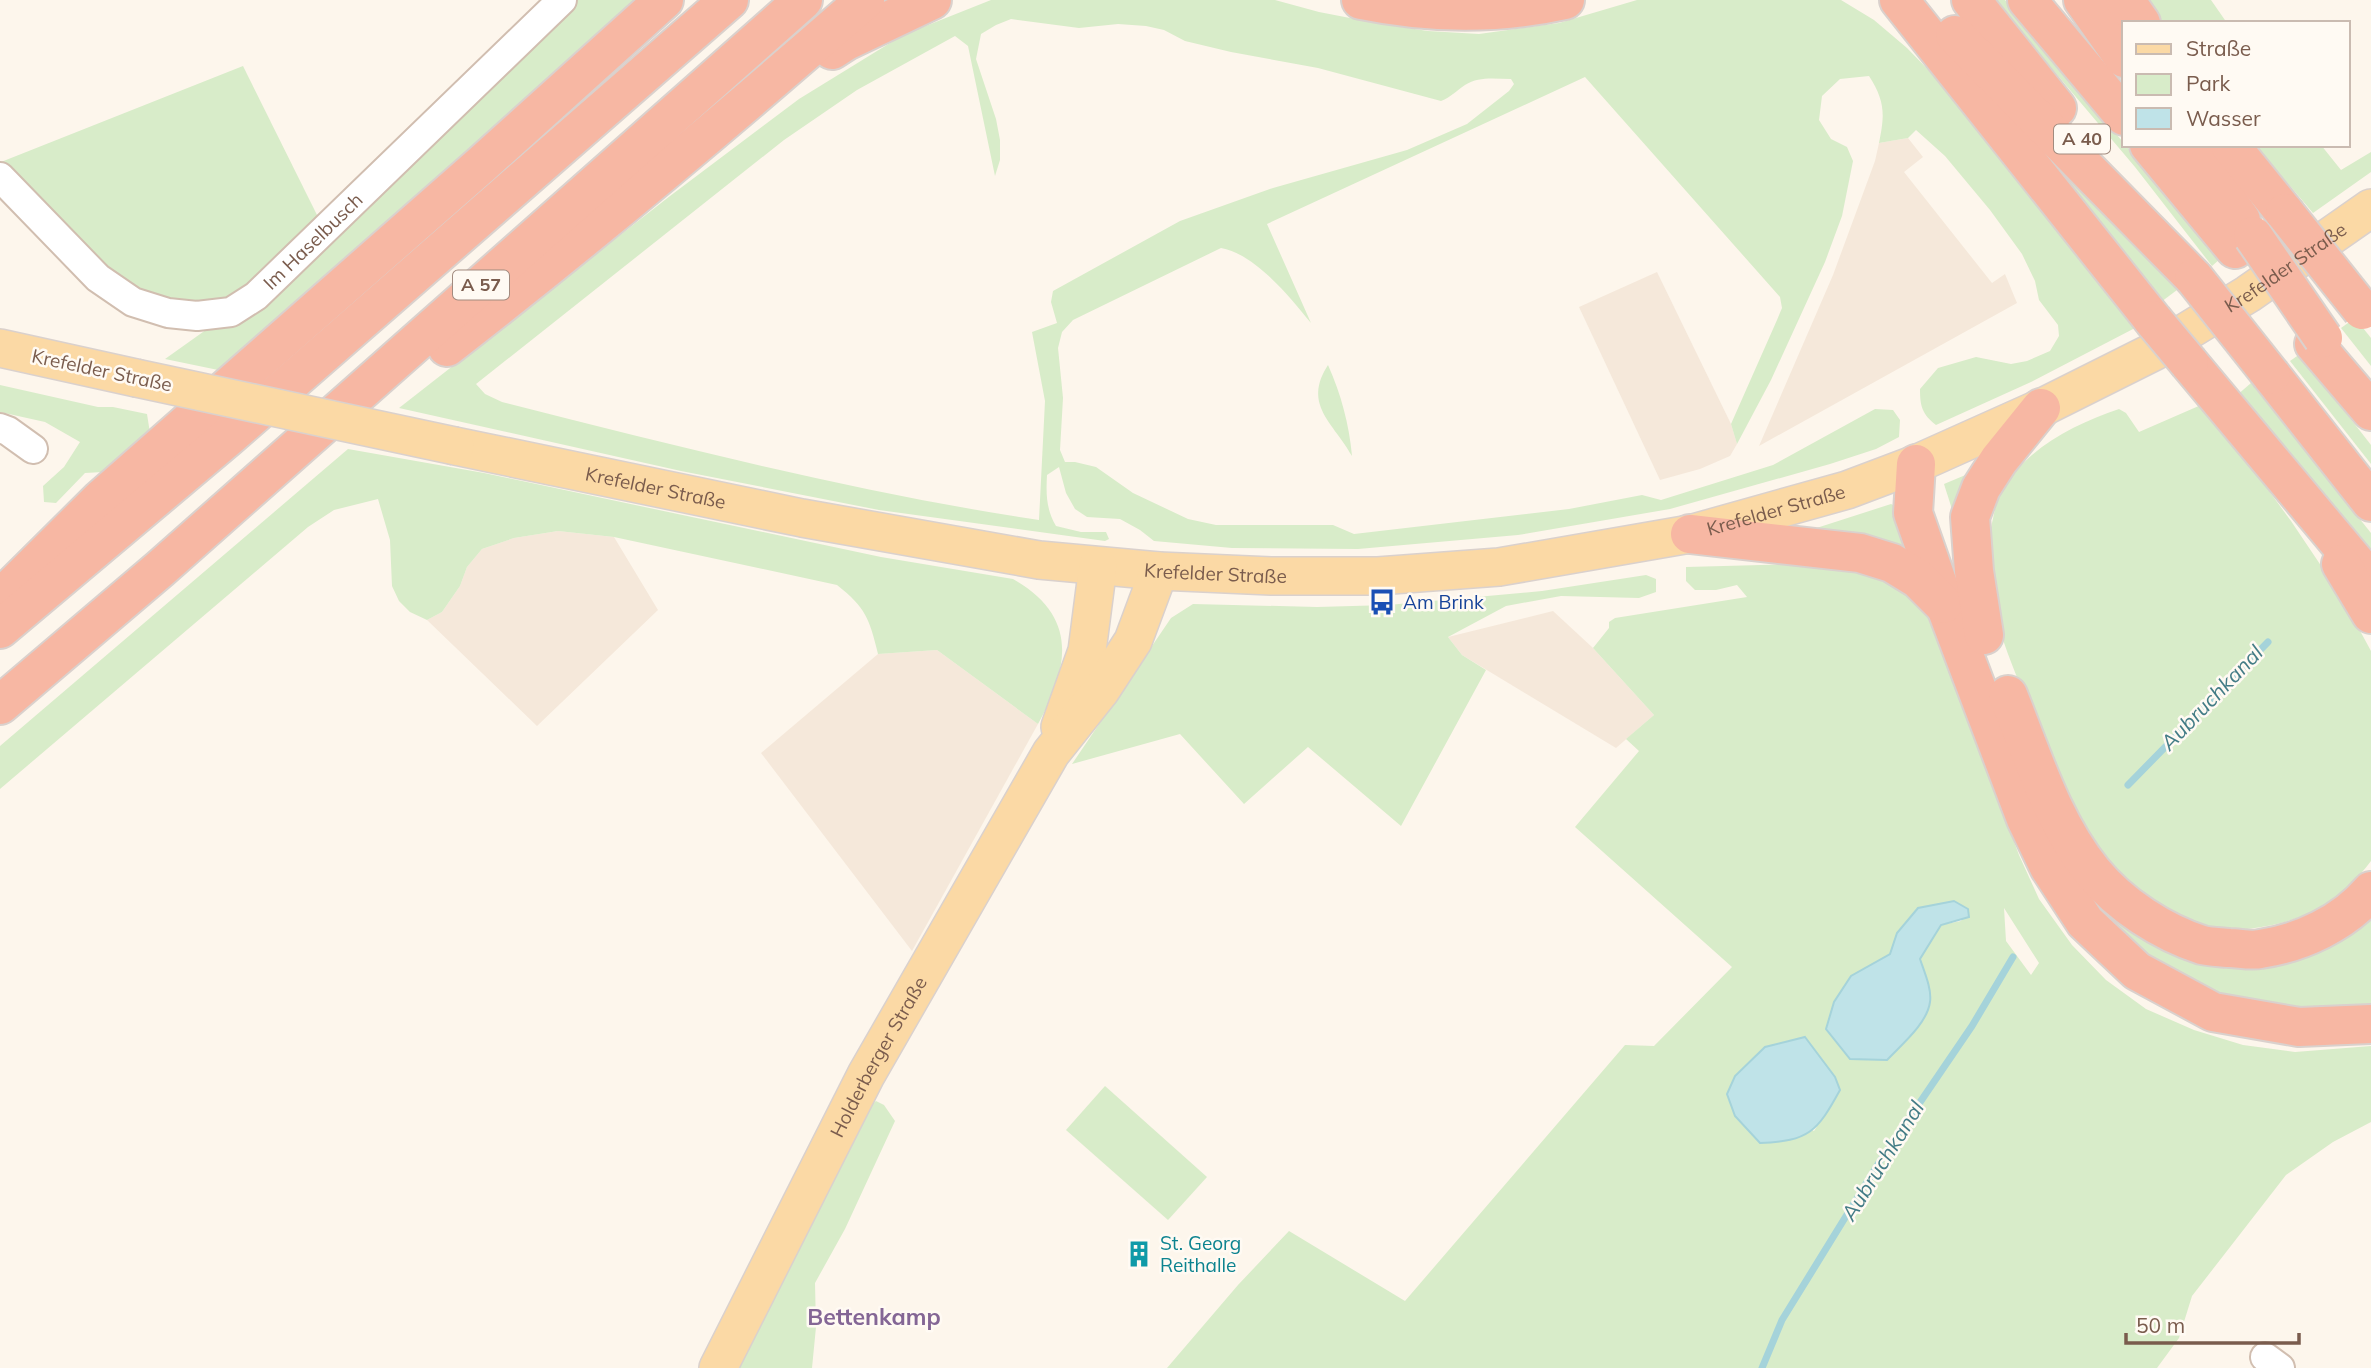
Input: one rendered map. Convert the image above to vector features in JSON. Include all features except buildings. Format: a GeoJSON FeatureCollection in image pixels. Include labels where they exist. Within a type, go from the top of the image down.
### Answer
{"type":"FeatureCollection","features":[{"type":"Feature","properties":{"kind":"highway"},"geometry":{"type":"LineString","coordinates":[[0,599],[101,499],[664,0]]}},
{"type":"Feature","properties":{"kind":"highway","name":"A 57"},"geometry":{"type":"LineString","coordinates":[[0,629],[237,430],[729,0]]}},
{"type":"Feature","properties":{"kind":"highway","name":"A 57"},"geometry":{"type":"LineString","coordinates":[[0,705],[160,569],[803,0]]}},
{"type":"Feature","properties":{"kind":"highway"},"geometry":{"type":"LineString","coordinates":[[160,569],[593,231],[745,105],[865,0]]}},
{"type":"Feature","properties":{"kind":"highway"},"geometry":{"type":"LineString","coordinates":[[593,231],[696,161],[794,78],[845,41],[932,0]]}},
{"type":"Feature","properties":{"kind":"highway"},"geometry":{"type":"LineString","coordinates":[[1361,0],[1395,7],[1459,12],[1536,6],[1564,0]]}},
{"type":"Feature","properties":{"kind":"highway"},"geometry":{"type":"LineString","coordinates":[[1868,0],[1896,18],[1995,120]]}},
{"type":"Feature","properties":{"kind":"highway"},"geometry":{"type":"LineString","coordinates":[[1899,0],[2147,312],[2371,581]]}},
{"type":"Feature","properties":{"kind":"highway"},"geometry":{"type":"LineString","coordinates":[[1922,0],[2194,278]]}},
{"type":"Feature","properties":{"kind":"highway","name":"A 40"},"geometry":{"type":"LineString","coordinates":[[1970,0],[2371,502]]}},
{"type":"Feature","properties":{"kind":"highway","name":"A 40"},"geometry":{"type":"LineString","coordinates":[[2027,0],[2122,114]]}},
{"type":"Feature","properties":{"kind":"highway"},"geometry":{"type":"LineString","coordinates":[[2083,0],[2122,55]]}},
{"type":"Feature","properties":{"kind":"highway"},"geometry":{"type":"LineString","coordinates":[[2107,0],[2124,21]]}},
{"type":"Feature","properties":{"kind":"highway"},"geometry":{"type":"LineString","coordinates":[[2125,0],[2140,21]]}},
{"type":"Feature","properties":{"kind":"highway"},"geometry":{"type":"LineString","coordinates":[[2151,147],[2244,242]]}},
{"type":"Feature","properties":{"kind":"highway"},"geometry":{"type":"LineString","coordinates":[[2189,147],[2244,242],[2368,407]]}},
{"type":"Feature","properties":{"kind":"highway"},"geometry":{"type":"LineString","coordinates":[[2237,153],[2366,316]]}},
{"type":"Feature","properties":{"kind":"highway"},"geometry":{"type":"LineString","coordinates":[[1984,635],[1970,517],[1981,488],[1999,460],[2041,408]]}},
{"type":"Feature","properties":{"kind":"highway"},"geometry":{"type":"LineString","coordinates":[[1916,464],[1913,513],[1948,610],[2026,819],[2049,867],[2085,922],[2137,971],[2213,1012],[2299,1027],[2371,1024]]}},
{"type":"Feature","properties":{"kind":"highway"},"geometry":{"type":"LineString","coordinates":[[1916,464],[2044,784],[2070,839],[2093,872],[2118,897],[2161,928],[2204,945],[2258,950],[2314,934],[2361,903],[2371,891]]}},
{"type":"Feature","properties":{"kind":"highway"},"geometry":{"type":"LineString","coordinates":[[2289,483],[2371,614]]}},
{"type":"Feature","properties":{"kind":"highway"},"geometry":{"type":"LineString","coordinates":[[1689,534],[1860,553],[1892,563],[1918,579],[1948,610]]}},
{"type":"Feature","properties":{"kind":"main road","name":"Krefelder Straße"},"geometry":{"type":"LineString","coordinates":[[0,348],[136,379],[802,518],[1039,560],[1159,571],[1271,576],[1349,576],[1445,571],[1499,567],[1689,534],[1847,490],[1916,464],[2041,408],[2155,352],[2248,294],[2371,208]]}},
{"type":"Feature","properties":{"kind":"main road","name":"Holderberger Straße"},"geometry":{"type":"LineString","coordinates":[[1051,753],[1087,651],[1098,566]]}},
{"type":"Feature","properties":{"kind":"main road","name":"Holderberger Straße"},"geometry":{"type":"LineString","coordinates":[[718,1368],[866,1075],[1051,753],[1101,690],[1133,641],[1159,571]]}},
{"type":"Feature","properties":{"kind":"street","name":"Im Haselbusch"},"geometry":{"type":"LineString","coordinates":[[0,177],[98,278],[132,302],[177,314],[197,316],[231,312],[256,296],[562,0]]}},
{"type":"Feature","properties":{"kind":"street"},"geometry":{"type":"LineString","coordinates":[[0,428],[33,449]]}},
{"type":"Feature","properties":{"kind":"shaded area"},"geometry":{"type":"Polygon","coordinates":[[[1908,138],[1923,157],[1904,172],[1992,283],[2005,274],[2017,303],[1759,446],[1833,275],[1875,161],[1879,143],[1908,138]]]}},
{"type":"Feature","properties":{"kind":"shaded area"},"geometry":{"type":"Polygon","coordinates":[[[1657,272],[1731,424],[1737,444],[1730,456],[1700,469],[1660,480],[1579,307],[1657,272]]]}},
{"type":"Feature","properties":{"kind":"shaded area"},"geometry":{"type":"Polygon","coordinates":[[[558,531],[614,537],[658,610],[537,726],[427,620],[442,612],[460,586],[467,567],[482,549],[514,538],[558,531]]]}},
{"type":"Feature","properties":{"kind":"shaded area"},"geometry":{"type":"Polygon","coordinates":[[[1553,611],[1593,648],[1654,715],[1616,748],[1462,655],[1448,637],[1553,611]]]}},
{"type":"Feature","properties":{"kind":"shaded area"},"geometry":{"type":"Polygon","coordinates":[[[937,650],[1038,724],[912,951],[761,753],[878,654],[937,650]]]}},
{"type":"Feature","properties":{"kind":"green space"},"geometry":{"type":"Polygon","coordinates":[[[574,0],[637,0],[223,371],[165,359],[210,327],[574,0]]]}},
{"type":"Feature","properties":{"kind":"green space"},"geometry":{"type":"Polygon","coordinates":[[[991,0],[1275,0],[1381,24],[1428,31],[1479,34],[1559,23],[1637,0],[1841,0],[1874,20],[1907,48],[1944,86],[2135,328],[2031,382],[1936,425],[1923,409],[1920,389],[1938,368],[1976,357],[2011,364],[2027,361],[2050,351],[2059,336],[2058,325],[2039,300],[2035,281],[2022,254],[1945,156],[1916,130],[1908,138],[1879,143],[1881,101],[1869,76],[1840,79],[1822,96],[1819,120],[1831,139],[1847,147],[1853,161],[1842,216],[1825,262],[1771,380],[1737,444],[1731,424],[1782,308],[1780,297],[1585,77],[1267,224],[1311,323],[1282,289],[1259,268],[1234,252],[1221,248],[1073,320],[1062,332],[1058,348],[1063,398],[1060,450],[1065,462],[1096,467],[1133,493],[1188,519],[1216,525],[1333,525],[1354,534],[1569,509],[1642,495],[1661,500],[1773,465],[1875,409],[1893,410],[1900,420],[1899,437],[1876,449],[1830,464],[1670,509],[1518,535],[1358,549],[1232,548],[1154,541],[1120,519],[1087,517],[1075,509],[1066,493],[1059,467],[1047,475],[1047,501],[1056,526],[1081,532],[1106,532],[1109,539],[1105,541],[879,510],[681,471],[399,408],[799,99],[903,35],[991,0]],[[1011,19],[981,34],[976,59],[996,119],[1000,140],[1000,160],[995,176],[968,46],[955,36],[857,90],[784,140],[476,384],[485,394],[502,402],[702,452],[836,483],[1039,520],[1045,401],[1032,332],[1057,323],[1051,302],[1053,291],[1180,221],[1273,188],[1407,150],[1467,124],[1514,84],[1511,79],[1476,80],[1441,101],[1318,68],[1185,41],[1164,30],[1146,26],[1118,24],[1079,28],[1011,19]]]}},
{"type":"Feature","properties":{"kind":"green space"},"geometry":{"type":"Polygon","coordinates":[[[1994,0],[2005,0],[2122,141],[2122,147],[2127,147],[2220,259],[2212,266],[2135,167],[1994,0]]]}},
{"type":"Feature","properties":{"kind":"green space"},"geometry":{"type":"Polygon","coordinates":[[[2140,0],[2211,0],[2226,21],[2156,21],[2140,0]]]}},
{"type":"Feature","properties":{"kind":"green space"},"geometry":{"type":"Polygon","coordinates":[[[1942,31],[2132,236],[2177,290],[2161,302],[1942,31]]]}},
{"type":"Feature","properties":{"kind":"green space"},"geometry":{"type":"Polygon","coordinates":[[[243,66],[320,221],[226,304],[167,306],[103,274],[1,162],[243,66]]]}},
{"type":"Feature","properties":{"kind":"green space"},"geometry":{"type":"Polygon","coordinates":[[[2257,147],[2323,147],[2341,170],[2371,152],[2371,172],[2313,213],[2257,147]]]}},
{"type":"Feature","properties":{"kind":"green space"},"geometry":{"type":"Polygon","coordinates":[[[2355,318],[2371,338],[2371,366],[2341,328],[2355,318]]]}},
{"type":"Feature","properties":{"kind":"green space"},"geometry":{"type":"Polygon","coordinates":[[[2300,354],[2371,445],[2371,464],[2290,361],[2300,354]]]}},
{"type":"Feature","properties":{"kind":"green space"},"geometry":{"type":"Polygon","coordinates":[[[1328,365],[1344,409],[1352,456],[1319,403],[1318,391],[1328,365]]]}},
{"type":"Feature","properties":{"kind":"green space"},"geometry":{"type":"Polygon","coordinates":[[[2251,383],[2371,533],[2371,562],[2236,396],[2251,383]]]}},
{"type":"Feature","properties":{"kind":"green space"},"geometry":{"type":"Polygon","coordinates":[[[0,385],[98,407],[113,407],[147,414],[150,433],[103,472],[85,473],[56,503],[44,502],[43,486],[64,467],[80,442],[45,422],[0,412],[0,385]]]}},
{"type":"Feature","properties":{"kind":"green space"},"geometry":{"type":"Polygon","coordinates":[[[2201,405],[2231,439],[2291,521],[2340,594],[2371,651],[2371,861],[2338,896],[2313,911],[2284,922],[2243,929],[2209,927],[2178,916],[2140,892],[2093,843],[2063,793],[2011,663],[1996,617],[1988,571],[1988,547],[1998,501],[2008,481],[2034,453],[2083,423],[2119,409],[2126,413],[2139,432],[2201,405]]]}},
{"type":"Feature","properties":{"kind":"green space"},"geometry":{"type":"Polygon","coordinates":[[[348,449],[484,473],[881,557],[1013,579],[1034,593],[1049,609],[1058,626],[1062,644],[1057,682],[1038,724],[937,650],[878,654],[865,615],[854,600],[837,585],[614,537],[558,531],[514,538],[482,549],[467,567],[460,586],[442,612],[427,620],[410,612],[399,601],[392,586],[390,540],[378,499],[334,510],[308,527],[0,789],[0,746],[348,449]]]}},
{"type":"Feature","properties":{"kind":"green space"},"geometry":{"type":"Polygon","coordinates":[[[1975,471],[1956,522],[1944,484],[1975,471]]]}},
{"type":"Feature","properties":{"kind":"green space"},"geometry":{"type":"Polygon","coordinates":[[[1891,504],[1895,506],[1917,560],[1801,533],[1891,504]]]}},
{"type":"Feature","properties":{"kind":"green space"},"geometry":{"type":"Polygon","coordinates":[[[1794,564],[1832,567],[1874,576],[1907,593],[1926,614],[1948,662],[2019,855],[2039,899],[2072,945],[2106,980],[2146,1009],[2194,1030],[2243,1045],[2295,1052],[2371,1046],[2371,1122],[2333,1142],[2286,1175],[2192,1296],[2179,1338],[2157,1368],[1167,1368],[1238,1285],[1289,1231],[1405,1301],[1625,1045],[1654,1046],[1732,967],[1575,827],[1639,751],[1626,739],[1654,715],[1593,648],[1609,628],[1609,622],[1615,618],[1747,597],[1737,585],[1716,590],[1695,590],[1686,581],[1686,567],[1794,564]],[[2004,908],[2006,941],[2031,975],[2039,963],[2004,908]],[[1968,909],[1875,963],[1927,981],[1920,959],[1941,925],[1961,921],[1968,909]],[[1805,1037],[1765,1047],[1735,1076],[1814,1131],[1840,1091],[1835,1077],[1805,1037]]]}},
{"type":"Feature","properties":{"kind":"green space"},"geometry":{"type":"Polygon","coordinates":[[[1646,575],[1656,579],[1656,592],[1639,598],[1561,596],[1506,606],[1448,637],[1462,655],[1486,670],[1401,826],[1308,747],[1244,804],[1180,734],[1072,764],[1171,618],[1193,604],[1317,607],[1388,605],[1542,591],[1646,575]]]}},
{"type":"Feature","properties":{"kind":"green space"},"geometry":{"type":"Polygon","coordinates":[[[2033,794],[2203,954],[2371,905],[2371,1016],[2217,1003],[2143,965],[2057,863],[2033,794]]]}},
{"type":"Feature","properties":{"kind":"green space"},"geometry":{"type":"Polygon","coordinates":[[[1105,1086],[1207,1177],[1168,1220],[1066,1130],[1105,1086]]]}},
{"type":"Feature","properties":{"kind":"green space"},"geometry":{"type":"Polygon","coordinates":[[[876,1101],[884,1105],[895,1121],[845,1229],[815,1283],[816,1327],[812,1368],[732,1368],[866,1109],[876,1101]]]}},
{"type":"Feature","properties":{"kind":"water"},"geometry":{"type":"Polygon","coordinates":[[[1954,901],[1968,909],[1969,917],[1941,925],[1920,959],[1930,997],[1924,1018],[1913,1034],[1887,1060],[1850,1059],[1826,1029],[1834,1002],[1851,976],[1890,954],[1897,933],[1918,908],[1954,901]]]}},
{"type":"Feature","properties":{"kind":"water"},"geometry":{"type":"Polygon","coordinates":[[[1805,1037],[1835,1077],[1840,1090],[1825,1116],[1810,1132],[1790,1140],[1760,1143],[1735,1116],[1727,1094],[1735,1076],[1765,1047],[1805,1037]]]}},
{"type":"Feature","properties":{"kind":"waterway","name":"Aubruchkanal"},"geometry":{"type":"LineString","coordinates":[[2128,785],[2268,642]]}},
{"type":"Feature","properties":{"kind":"waterway","name":"Aubruchkanal"},"geometry":{"type":"LineString","coordinates":[[1762,1368],[1782,1320],[1880,1161],[1972,1026],[2013,957]]}},
{"type":"Feature","properties":{"kind":"place","name":"Am Brink"},"geometry":{"type":"Point","coordinates":[1382,602]}},
{"type":"Feature","properties":{"kind":"place","name":"St. Georg Reithalle"},"geometry":{"type":"Point","coordinates":[1139,1254]}},
{"type":"Feature","properties":{"kind":"district","name":"Bettenkamp"},"geometry":{"type":"Point","coordinates":[874,1317]}}]}
